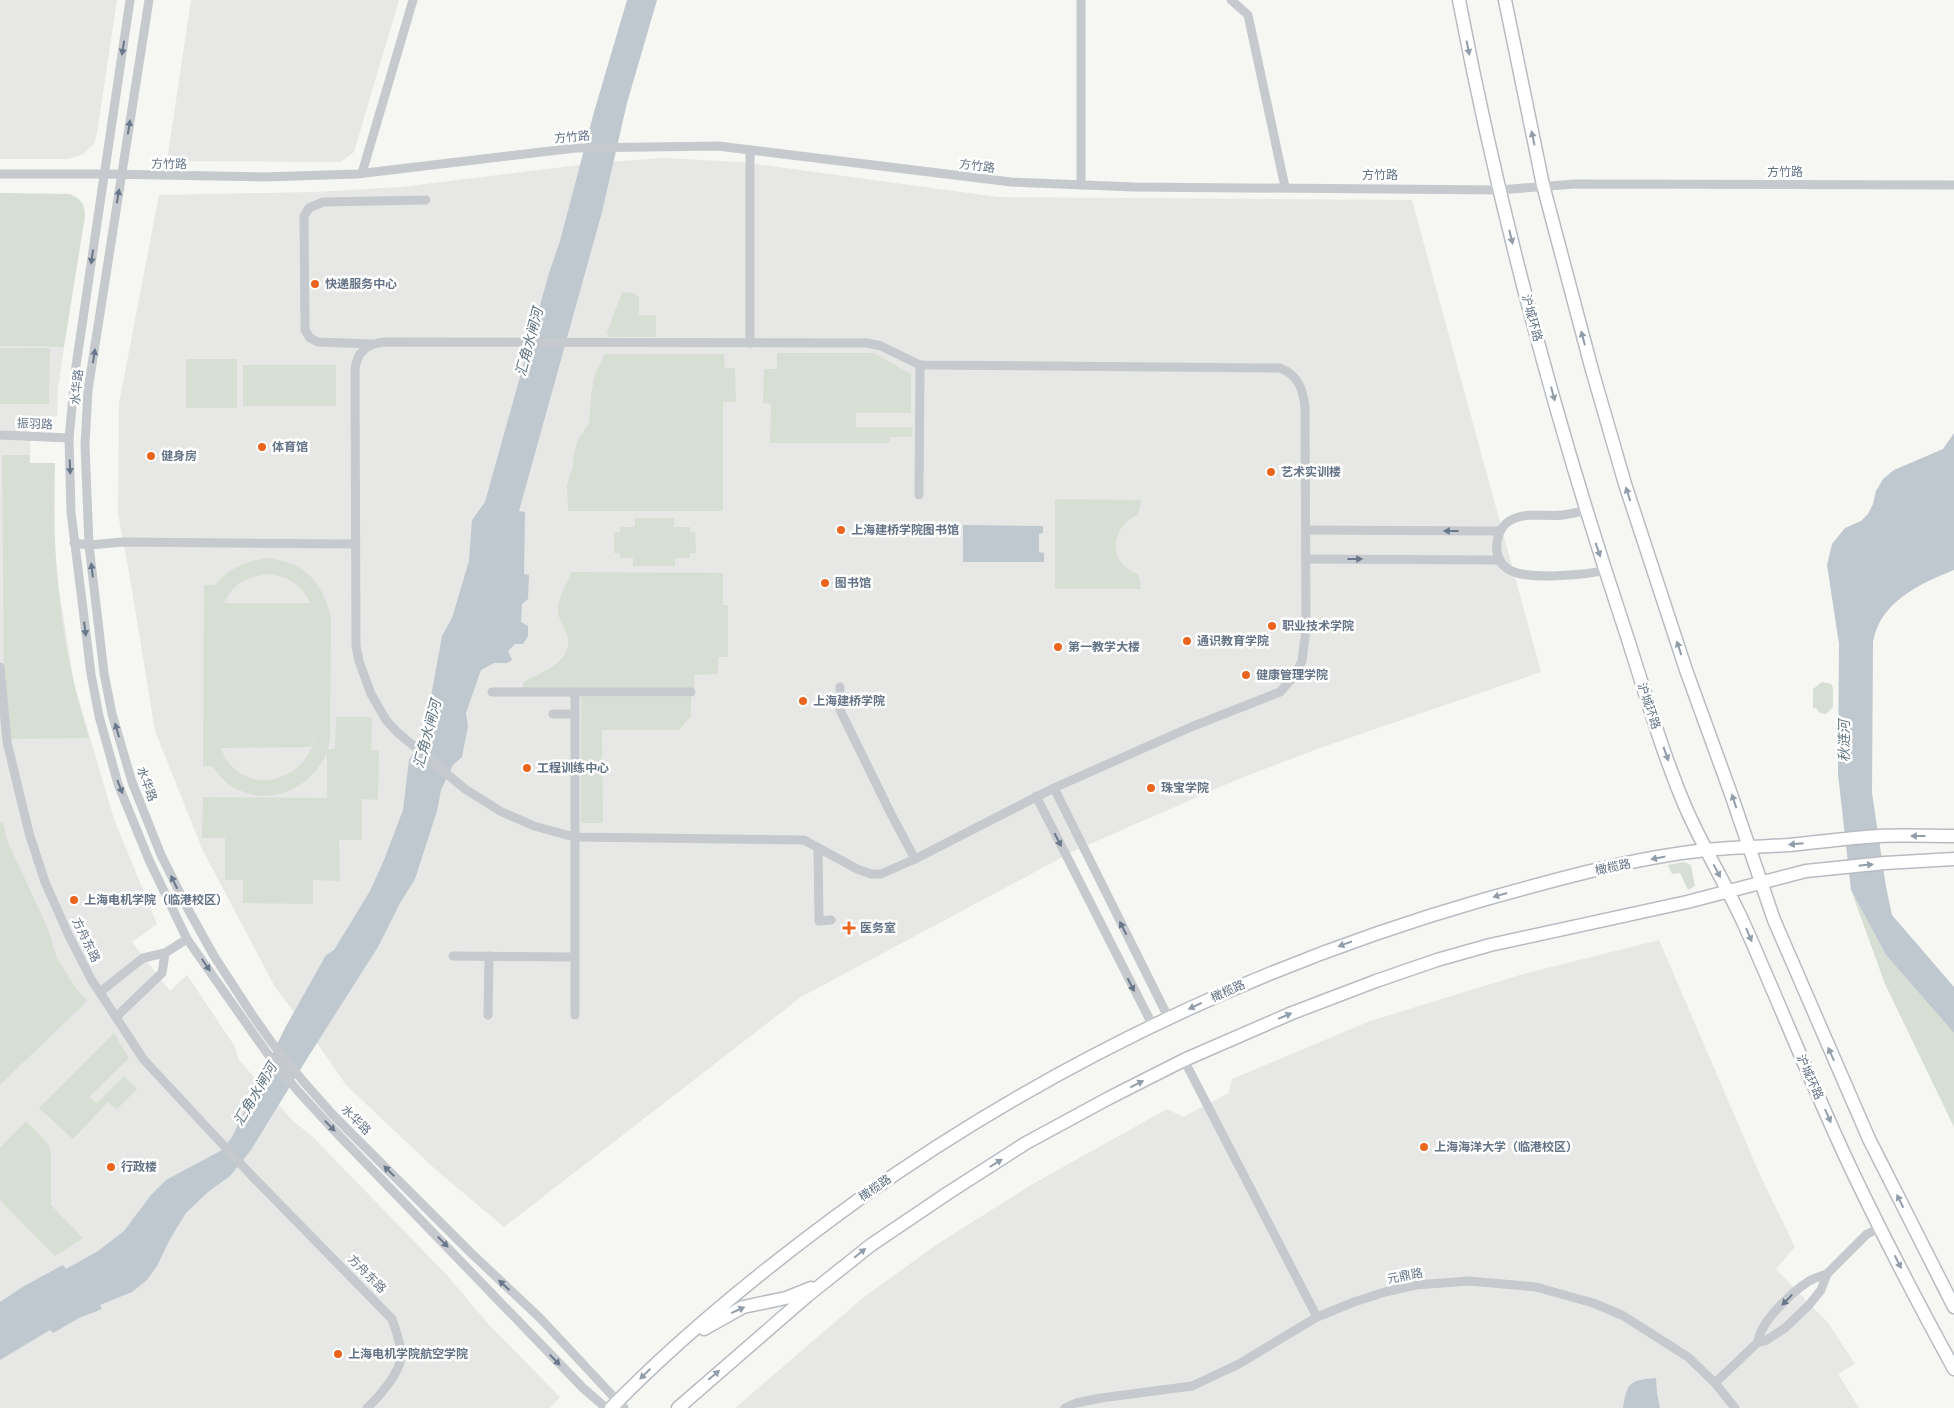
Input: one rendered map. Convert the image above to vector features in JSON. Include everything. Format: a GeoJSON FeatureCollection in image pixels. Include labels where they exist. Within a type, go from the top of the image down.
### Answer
{"type":"FeatureCollection","features":[{"type":"Feature","properties":{"kind":"main road","name":"沪城环路"},"geometry":{"type":"LineString","coordinates":[[1459,0],[1499,190],[1530,310],[1585,511],[1646,700],[1684,805],[1728,891],[1852,1172],[1954,1369]]}},
{"type":"Feature","properties":{"kind":"main road"},"geometry":{"type":"LineString","coordinates":[[1506,0],[1543,185],[1592,370],[1625,484],[1686,670],[1782,938],[1869,1139],[1954,1307]]}},
{"type":"Feature","properties":{"kind":"main road","name":"橄榄路"},"geometry":{"type":"LineString","coordinates":[[618,1405],[648,1371],[739,1290],[904,1168],[994,1110],[1074,1064],[1262,976],[1421,918],[1577,875],[1658,858],[1706,850],[1882,836],[1954,836]]}},
{"type":"Feature","properties":{"kind":"main road"},"geometry":{"type":"LineString","coordinates":[[678,1408],[822,1283],[871,1244],[1026,1144],[1109,1098],[1184,1060],[1292,1013],[1436,960],[1490,945],[1687,902],[1806,872],[1885,863],[1954,859]]}},
{"type":"Feature","properties":{"kind":"main road"},"geometry":{"type":"LineString","coordinates":[[680,1343],[743,1307],[786,1298],[822,1283]]}},
{"type":"Feature","properties":{"kind":"street","name":"水华路"},"geometry":{"type":"LineString","coordinates":[[130,0],[76,366],[69,438],[74,543],[90,674],[118,784],[149,860],[187,939],[267,1053],[297,1090],[508,1311],[583,1388],[606,1408]]}},
{"type":"Feature","properties":{"kind":"street","name":"水华路"},"geometry":{"type":"LineString","coordinates":[[149,0],[88,390],[85,445],[88,544],[104,672],[112,714],[132,782],[161,856],[189,911],[214,956],[272,1043],[333,1115],[472,1254],[540,1318],[618,1405]]}},
{"type":"Feature","properties":{"kind":"street"},"geometry":{"type":"LineString","coordinates":[[362,174],[413,0]]}},
{"type":"Feature","properties":{"kind":"street"},"geometry":{"type":"LineString","coordinates":[[1081,0],[1081,185]]}},
{"type":"Feature","properties":{"kind":"street"},"geometry":{"type":"LineString","coordinates":[[1231,0],[1248,15],[1285,187]]}},
{"type":"Feature","properties":{"kind":"street","name":"方竹路"},"geometry":{"type":"LineString","coordinates":[[0,174],[264,177],[362,174],[576,148],[718,146],[1011,182],[1081,185],[1499,190],[1543,185],[1954,186]]}},
{"type":"Feature","properties":{"kind":"street"},"geometry":{"type":"LineString","coordinates":[[750,150],[750,343]]}},
{"type":"Feature","properties":{"kind":"street"},"geometry":{"type":"LineString","coordinates":[[373,344],[361,352],[356,363],[356,646],[359,661],[371,694],[386,720],[409,744],[456,782],[500,811],[534,826],[574,837],[804,840],[857,869],[871,874],[881,874],[916,859],[1036,796],[1191,727],[1280,692],[1295,675],[1302,661],[1305,647],[1306,560],[1304,395],[1301,386],[1287,371],[1270,367],[920,365],[875,344],[524,342],[385,342],[373,344],[318,342],[310,338],[305,330],[304,216],[309,208],[323,202],[426,200]]}},
{"type":"Feature","properties":{"kind":"street"},"geometry":{"type":"LineString","coordinates":[[919,495],[920,365]]}},
{"type":"Feature","properties":{"kind":"street","name":"振羽路"},"geometry":{"type":"LineString","coordinates":[[0,435],[69,438]]}},
{"type":"Feature","properties":{"kind":"street"},"geometry":{"type":"LineString","coordinates":[[1585,511],[1563,515],[1522,516],[1513,519],[1500,531],[1496,546],[1500,560],[1512,572],[1527,576],[1586,575],[1605,570]]}},
{"type":"Feature","properties":{"kind":"street"},"geometry":{"type":"LineString","coordinates":[[1306,530],[1500,531]]}},
{"type":"Feature","properties":{"kind":"street"},"geometry":{"type":"LineString","coordinates":[[74,543],[355,544]]}},
{"type":"Feature","properties":{"kind":"street"},"geometry":{"type":"LineString","coordinates":[[1306,560],[1500,560]]}},
{"type":"Feature","properties":{"kind":"street","name":"方舟东路"},"geometry":{"type":"LineString","coordinates":[[0,667],[1,694],[7,742],[29,833],[46,882],[69,936],[100,992],[144,1060],[252,1176],[392,1319],[401,1356],[394,1373],[381,1395],[368,1408]]}},
{"type":"Feature","properties":{"kind":"street"},"geometry":{"type":"LineString","coordinates":[[840,688],[840,710],[916,859]]}},
{"type":"Feature","properties":{"kind":"street"},"geometry":{"type":"LineString","coordinates":[[492,692],[691,692]]}},
{"type":"Feature","properties":{"kind":"street"},"geometry":{"type":"LineString","coordinates":[[574,692],[575,1015]]}},
{"type":"Feature","properties":{"kind":"street"},"geometry":{"type":"LineString","coordinates":[[552,714],[574,714]]}},
{"type":"Feature","properties":{"kind":"street"},"geometry":{"type":"LineString","coordinates":[[1054,788],[1169,1018]]}},
{"type":"Feature","properties":{"kind":"street"},"geometry":{"type":"LineString","coordinates":[[1036,796],[1152,1026]]}},
{"type":"Feature","properties":{"kind":"street"},"geometry":{"type":"LineString","coordinates":[[818,848],[819,920],[831,920]]}},
{"type":"Feature","properties":{"kind":"street"},"geometry":{"type":"LineString","coordinates":[[1068,858],[1084,850]]}},
{"type":"Feature","properties":{"kind":"street"},"geometry":{"type":"LineString","coordinates":[[100,992],[143,958],[165,953],[187,939]]}},
{"type":"Feature","properties":{"kind":"street"},"geometry":{"type":"LineString","coordinates":[[116,1017],[162,973],[165,953]]}},
{"type":"Feature","properties":{"kind":"street"},"geometry":{"type":"LineString","coordinates":[[453,956],[575,956]]}},
{"type":"Feature","properties":{"kind":"street"},"geometry":{"type":"LineString","coordinates":[[488,1015],[489,956]]}},
{"type":"Feature","properties":{"kind":"street"},"geometry":{"type":"LineString","coordinates":[[1184,1060],[1317,1317]]}},
{"type":"Feature","properties":{"kind":"street"},"geometry":{"type":"LineString","coordinates":[[1758,1342],[1759,1334],[1769,1320],[1795,1291],[1810,1280],[1827,1274],[1867,1234],[1880,1228]]}},
{"type":"Feature","properties":{"kind":"street"},"geometry":{"type":"LineString","coordinates":[[1715,1383],[1758,1342],[1765,1341],[1785,1328],[1809,1305],[1822,1290],[1827,1274]]}},
{"type":"Feature","properties":{"kind":"street","name":"元鼎路"},"geometry":{"type":"LineString","coordinates":[[1065,1408],[1076,1403],[1101,1398],[1192,1386],[1239,1364],[1317,1317],[1362,1299],[1416,1285],[1476,1281],[1536,1287],[1593,1303],[1622,1315],[1688,1357],[1715,1383],[1735,1408]]}},
{"type":"Feature","properties":{"kind":"shaded area"},"geometry":{"type":"Polygon","coordinates":[[[0,0],[117,0],[97,133],[94,144],[82,155],[68,159],[0,159],[0,0]]]}},
{"type":"Feature","properties":{"kind":"shaded area"},"geometry":{"type":"Polygon","coordinates":[[[191,0],[399,0],[354,152],[341,162],[167,161],[191,0]]]}},
{"type":"Feature","properties":{"kind":"shaded area","name":"上海建桥学院"},"geometry":{"type":"Polygon","coordinates":[[[663,158],[741,162],[998,197],[1412,200],[1541,672],[1320,748],[1241,778],[1074,851],[801,997],[504,1227],[435,1169],[346,1085],[275,987],[202,849],[155,731],[118,514],[119,403],[159,195],[313,192],[401,187],[595,163],[663,158]]]}},
{"type":"Feature","properties":{"kind":"shaded area"},"geometry":{"type":"Polygon","coordinates":[[[0,193],[70,194],[80,200],[83,205],[85,216],[64,347],[0,346],[0,193]]]}},
{"type":"Feature","properties":{"kind":"shaded area"},"geometry":{"type":"Polygon","coordinates":[[[622,292],[635,293],[639,298],[639,315],[656,315],[656,337],[609,337],[607,332],[622,292]]]}},
{"type":"Feature","properties":{"kind":"shaded area","name":"上海电机学院（临港校区）"},"geometry":{"type":"Polygon","coordinates":[[[0,346],[64,347],[58,390],[57,416],[30,417],[30,463],[55,463],[54,539],[59,589],[74,683],[114,819],[157,924],[132,942],[170,991],[187,975],[234,1045],[239,1060],[294,1122],[311,1135],[445,1273],[491,1327],[560,1397],[550,1408],[0,1408],[0,346]]]}},
{"type":"Feature","properties":{"kind":"shaded area"},"geometry":{"type":"Polygon","coordinates":[[[0,348],[50,348],[49,404],[0,404],[0,348]]]}},
{"type":"Feature","properties":{"kind":"shaded area"},"geometry":{"type":"Polygon","coordinates":[[[777,353],[874,353],[911,374],[911,413],[856,413],[856,427],[913,427],[912,437],[890,437],[890,443],[770,443],[771,404],[763,403],[764,369],[777,369],[777,353]]]}},
{"type":"Feature","properties":{"kind":"shaded area"},"geometry":{"type":"Polygon","coordinates":[[[605,354],[724,354],[725,368],[735,368],[736,402],[723,402],[723,511],[568,511],[567,485],[573,466],[574,452],[578,440],[589,423],[595,374],[605,354]]]}},
{"type":"Feature","properties":{"kind":"shaded area"},"geometry":{"type":"Polygon","coordinates":[[[186,359],[237,359],[237,408],[186,408],[186,359]]]}},
{"type":"Feature","properties":{"kind":"shaded area"},"geometry":{"type":"Polygon","coordinates":[[[243,365],[336,365],[336,406],[243,406],[243,365]]]}},
{"type":"Feature","properties":{"kind":"shaded area"},"geometry":{"type":"Polygon","coordinates":[[[2,455],[30,455],[30,463],[55,463],[55,546],[63,629],[77,697],[89,738],[11,739],[4,695],[2,455]]]}},
{"type":"Feature","properties":{"kind":"shaded area"},"geometry":{"type":"Polygon","coordinates":[[[1055,499],[1141,500],[1138,515],[1122,527],[1116,545],[1117,554],[1121,562],[1128,569],[1138,574],[1141,589],[1055,589],[1055,499]]]}},
{"type":"Feature","properties":{"kind":"shaded area"},"geometry":{"type":"Polygon","coordinates":[[[635,518],[674,518],[674,527],[690,527],[690,532],[695,532],[696,553],[690,553],[690,558],[675,558],[675,566],[633,566],[633,558],[620,558],[620,553],[614,553],[614,532],[620,532],[620,527],[635,527],[635,518]]]}},
{"type":"Feature","properties":{"kind":"shaded area"},"geometry":{"type":"Polygon","coordinates":[[[266,558],[280,560],[301,569],[316,583],[327,604],[331,617],[330,739],[328,749],[335,749],[336,717],[372,717],[371,750],[379,750],[378,800],[362,799],[362,840],[339,840],[340,881],[313,880],[313,904],[243,903],[243,880],[225,880],[225,838],[202,838],[203,797],[327,798],[327,752],[311,776],[300,785],[287,792],[273,795],[259,796],[245,793],[228,784],[212,766],[203,766],[204,585],[215,585],[232,570],[244,564],[266,558]],[[267,574],[246,579],[231,591],[224,603],[310,603],[307,596],[298,586],[281,577],[267,574]],[[311,747],[221,748],[230,764],[242,774],[256,779],[271,779],[286,775],[299,766],[311,747]]]}},
{"type":"Feature","properties":{"kind":"shaded area"},"geometry":{"type":"Polygon","coordinates":[[[571,572],[723,573],[723,605],[728,605],[728,657],[718,657],[718,674],[694,675],[694,689],[523,688],[523,682],[560,661],[568,647],[568,639],[558,613],[558,608],[560,598],[571,572]]]}},
{"type":"Feature","properties":{"kind":"shaded area"},"geometry":{"type":"Polygon","coordinates":[[[1822,682],[1831,684],[1833,688],[1833,707],[1826,714],[1820,713],[1816,708],[1813,708],[1813,689],[1822,682]]]}},
{"type":"Feature","properties":{"kind":"shaded area"},"geometry":{"type":"Polygon","coordinates":[[[581,697],[691,697],[691,716],[679,730],[602,730],[603,823],[581,823],[581,697]]]}},
{"type":"Feature","properties":{"kind":"shaded area"},"geometry":{"type":"Polygon","coordinates":[[[0,822],[3,822],[7,840],[48,929],[57,958],[75,987],[87,1001],[0,1085],[0,822]]]}},
{"type":"Feature","properties":{"kind":"shaded area"},"geometry":{"type":"Polygon","coordinates":[[[1684,862],[1691,865],[1695,886],[1688,890],[1680,873],[1672,874],[1668,865],[1684,862]]]}},
{"type":"Feature","properties":{"kind":"shaded area"},"geometry":{"type":"Polygon","coordinates":[[[1851,890],[1886,955],[1954,1033],[1954,1127],[1885,984],[1851,890]]]}},
{"type":"Feature","properties":{"kind":"shaded area","name":"上海海洋大学（临港校区）"},"geometry":{"type":"Polygon","coordinates":[[[1659,940],[1761,1177],[1795,1247],[1776,1269],[1829,1324],[1855,1364],[1838,1374],[1859,1408],[735,1408],[864,1297],[936,1245],[1031,1185],[1167,1109],[1183,1117],[1229,1093],[1232,1079],[1370,1021],[1523,974],[1659,940]]]}},
{"type":"Feature","properties":{"kind":"shaded area"},"geometry":{"type":"Polygon","coordinates":[[[114,1033],[129,1058],[89,1097],[97,1103],[124,1076],[137,1089],[117,1109],[108,1102],[73,1139],[39,1108],[114,1033]]]}},
{"type":"Feature","properties":{"kind":"shaded area"},"geometry":{"type":"Polygon","coordinates":[[[26,1121],[49,1145],[51,1157],[51,1205],[83,1238],[55,1256],[0,1200],[0,1148],[26,1121]]]}},
{"type":"Feature","properties":{"kind":"water","name":"汇角水闸河"},"geometry":{"type":"Polygon","coordinates":[[[627,0],[657,0],[627,103],[602,212],[519,511],[525,512],[524,574],[529,575],[528,599],[522,604],[521,622],[528,626],[528,636],[523,644],[515,644],[508,651],[512,660],[507,663],[494,663],[481,670],[466,713],[468,726],[462,757],[453,765],[441,790],[437,811],[415,879],[400,903],[378,947],[251,1150],[230,1176],[208,1192],[186,1213],[170,1239],[157,1266],[147,1280],[132,1292],[100,1305],[102,1309],[79,1318],[53,1333],[50,1330],[0,1360],[0,1302],[24,1286],[63,1265],[66,1269],[98,1251],[124,1231],[151,1195],[166,1180],[222,1150],[232,1137],[285,1028],[326,955],[334,950],[370,891],[403,810],[409,760],[421,740],[427,735],[428,713],[442,636],[452,618],[469,561],[472,520],[485,502],[627,0]]]}},
{"type":"Feature","properties":{"kind":"water","name":"秋涟河"},"geometry":{"type":"Polygon","coordinates":[[[1954,433],[1954,570],[1915,588],[1892,605],[1877,628],[1873,642],[1872,793],[1892,915],[1954,987],[1954,1033],[1886,955],[1851,890],[1838,774],[1839,644],[1827,565],[1832,544],[1845,528],[1861,521],[1868,514],[1876,491],[1883,479],[1894,470],[1943,449],[1954,433]]]}},
{"type":"Feature","properties":{"kind":"water"},"geometry":{"type":"Polygon","coordinates":[[[963,525],[1043,526],[1043,533],[1039,534],[1039,552],[1044,553],[1044,562],[963,562],[963,525]]]}},
{"type":"Feature","properties":{"kind":"water"},"geometry":{"type":"Polygon","coordinates":[[[1656,1378],[1660,1408],[1623,1408],[1626,1393],[1631,1384],[1640,1380],[1656,1378]]]}},
{"type":"Feature","properties":{"kind":"place","name":"快递服务中心"},"geometry":{"type":"Point","coordinates":[315,284]}},
{"type":"Feature","properties":{"kind":"place","name":"体育馆"},"geometry":{"type":"Point","coordinates":[262,447]}},
{"type":"Feature","properties":{"kind":"place","name":"健身房"},"geometry":{"type":"Point","coordinates":[151,456]}},
{"type":"Feature","properties":{"kind":"place","name":"艺术实训楼"},"geometry":{"type":"Point","coordinates":[1271,472]}},
{"type":"Feature","properties":{"kind":"place","name":"上海建桥学院图书馆"},"geometry":{"type":"Point","coordinates":[841,530]}},
{"type":"Feature","properties":{"kind":"place","name":"图书馆"},"geometry":{"type":"Point","coordinates":[825,583]}},
{"type":"Feature","properties":{"kind":"place","name":"职业技术学院"},"geometry":{"type":"Point","coordinates":[1272,626]}},
{"type":"Feature","properties":{"kind":"place","name":"通识教育学院"},"geometry":{"type":"Point","coordinates":[1187,641]}},
{"type":"Feature","properties":{"kind":"place","name":"第一教学大楼"},"geometry":{"type":"Point","coordinates":[1058,647]}},
{"type":"Feature","properties":{"kind":"place","name":"健康管理学院"},"geometry":{"type":"Point","coordinates":[1246,675]}},
{"type":"Feature","properties":{"kind":"place","name":"上海建桥学院"},"geometry":{"type":"Point","coordinates":[803,701]}},
{"type":"Feature","properties":{"kind":"place","name":"工程训练中心"},"geometry":{"type":"Point","coordinates":[527,768]}},
{"type":"Feature","properties":{"kind":"place","name":"珠宝学院"},"geometry":{"type":"Point","coordinates":[1151,788]}},
{"type":"Feature","properties":{"kind":"place","name":"上海电机学院（临港校区）"},"geometry":{"type":"Point","coordinates":[74,900]}},
{"type":"Feature","properties":{"kind":"place","name":"医务室"},"geometry":{"type":"Point","coordinates":[849,928]}},
{"type":"Feature","properties":{"kind":"place","name":"上海海洋大学（临港校区）"},"geometry":{"type":"Point","coordinates":[1424,1147]}},
{"type":"Feature","properties":{"kind":"place","name":"行政楼"},"geometry":{"type":"Point","coordinates":[111,1167]}},
{"type":"Feature","properties":{"kind":"place","name":"上海电机学院航空学院"},"geometry":{"type":"Point","coordinates":[338,1354]}}]}
